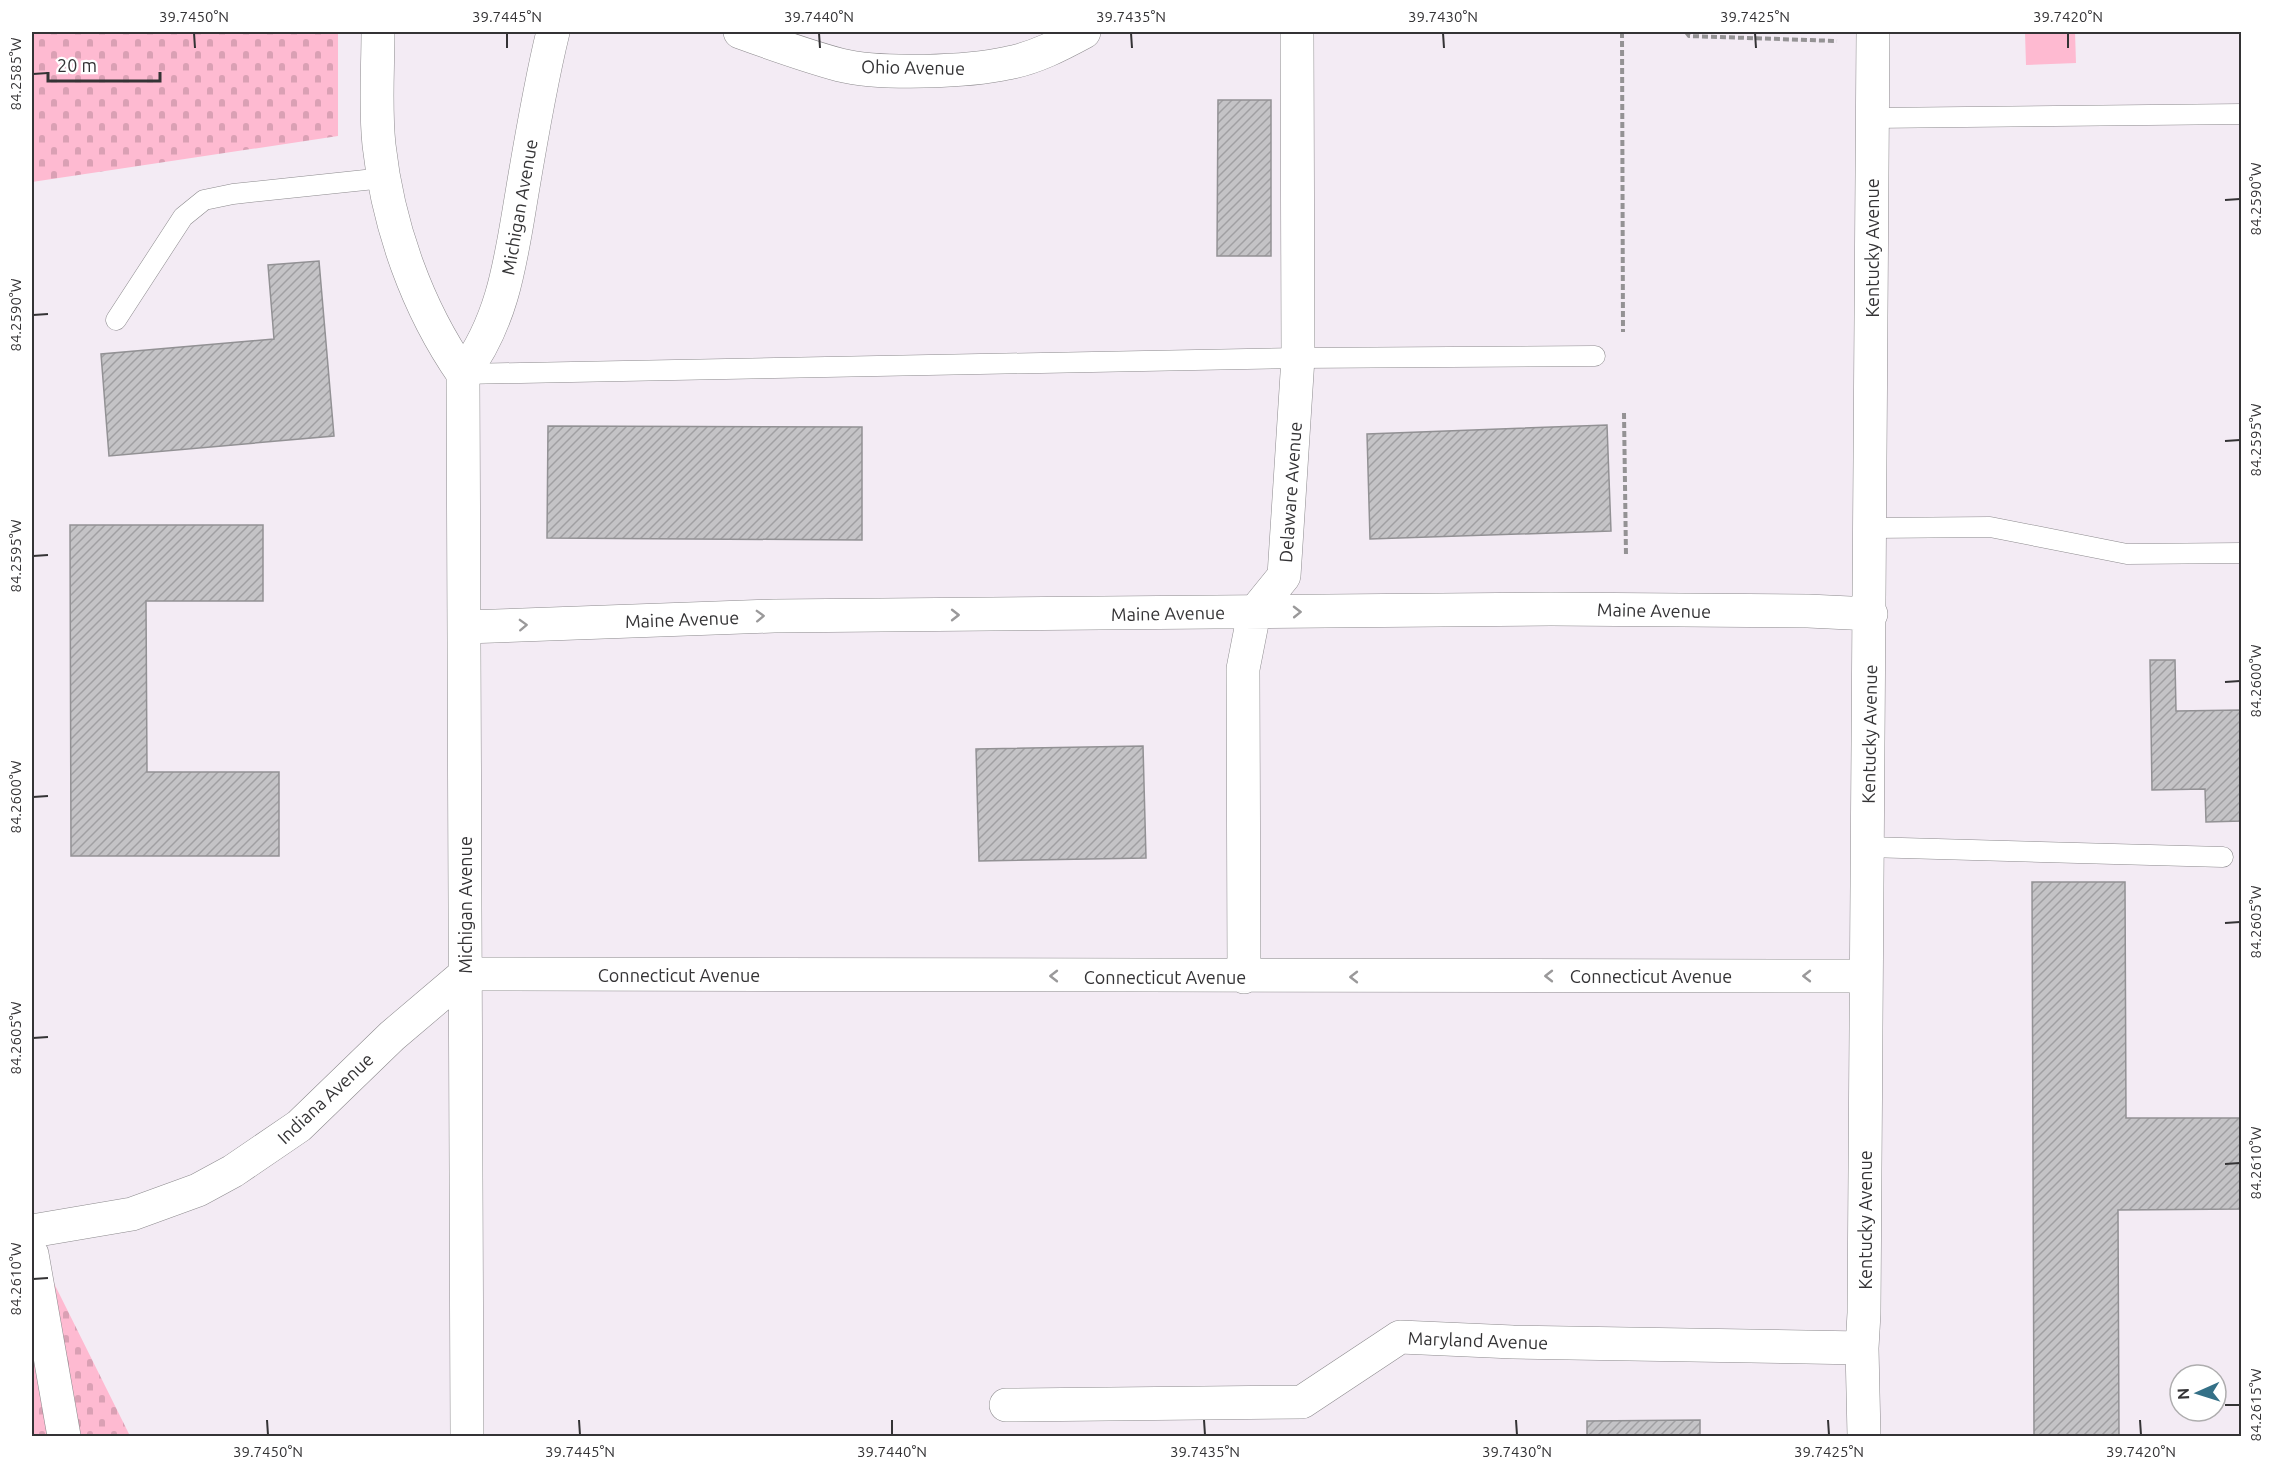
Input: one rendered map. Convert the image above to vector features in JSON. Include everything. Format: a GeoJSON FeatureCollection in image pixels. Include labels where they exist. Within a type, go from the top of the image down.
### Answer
{"type":"FeatureCollection","features":[{"type":"Feature","properties":{"kind":"street"},"geometry":{"type":"LineString","coordinates":[[378,32],[379,144],[384,178],[400,242],[430,322],[463,374]]}},
{"type":"Feature","properties":{"kind":"street","name":"Michigan Avenue"},"geometry":{"type":"LineString","coordinates":[[467,1437],[463,374],[478,354],[500,306],[541,80],[553,32]]}},
{"type":"Feature","properties":{"kind":"street","name":"Ohio Avenue"},"geometry":{"type":"LineString","coordinates":[[740,32],[843,66],[890,70],[957,70],[1009,63],[1054,48],[1084,32]]}},
{"type":"Feature","properties":{"kind":"street","name":"Delaware Avenue"},"geometry":{"type":"LineString","coordinates":[[1244,977],[1243,669],[1254,613],[1284,576],[1298,358],[1297,32]]}},
{"type":"Feature","properties":{"kind":"street","name":"Kentucky Avenue"},"geometry":{"type":"LineString","coordinates":[[1864,1437],[1862,1348],[1871,614],[1873,32]]}},
{"type":"Feature","properties":{"kind":"street","name":"Maine Avenue"},"geometry":{"type":"LineString","coordinates":[[465,627],[774,616],[1551,609],[1808,610],[1871,614]]}},
{"type":"Feature","properties":{"kind":"street","name":"Connecticut Avenue"},"geometry":{"type":"LineString","coordinates":[[465,974],[1244,977],[1865,976]]}},
{"type":"Feature","properties":{"kind":"street","name":"Indiana Avenue"},"geometry":{"type":"LineString","coordinates":[[32,1231],[132,1214],[198,1190],[233,1171],[299,1126],[392,1036],[465,974]]}},
{"type":"Feature","properties":{"kind":"street"},"geometry":{"type":"LineString","coordinates":[[32,1254],[64,1437]]}},
{"type":"Feature","properties":{"kind":"street","name":"Maryland Avenue"},"geometry":{"type":"LineString","coordinates":[[1006,1405],[1302,1402],[1400,1337],[1512,1342],[1862,1348]]}},
{"type":"Feature","properties":{"kind":"lane"},"geometry":{"type":"LineString","coordinates":[[1873,118],[2241,114]]}},
{"type":"Feature","properties":{"kind":"lane"},"geometry":{"type":"LineString","coordinates":[[116,320],[183,217],[204,201],[233,194],[384,178]]}},
{"type":"Feature","properties":{"kind":"lane"},"geometry":{"type":"LineString","coordinates":[[463,374],[1298,358],[1595,356]]}},
{"type":"Feature","properties":{"kind":"lane"},"geometry":{"type":"LineString","coordinates":[[1871,528],[1990,527],[2127,554],[2241,553]]}},
{"type":"Feature","properties":{"kind":"lane"},"geometry":{"type":"LineString","coordinates":[[1868,848],[2223,857]]}},
{"type":"Feature","properties":{"kind":"path"},"geometry":{"type":"LineString","coordinates":[[1622,32],[1623,332]]}},
{"type":"Feature","properties":{"kind":"path"},"geometry":{"type":"LineString","coordinates":[[1686,32],[1689,36],[1810,41]]}},
{"type":"Feature","properties":{"kind":"path"},"geometry":{"type":"LineString","coordinates":[[1624,413],[1626,555]]}},
{"type":"Feature","properties":{"kind":"shaded area"},"geometry":{"type":"Polygon","coordinates":[[[32,32],[2241,32],[2241,1436],[32,1436],[32,32]]]}},
{"type":"Feature","properties":{"kind":"green space"},"geometry":{"type":"Polygon","coordinates":[[[32,32],[338,32],[338,136],[32,182],[32,32]]]}},
{"type":"Feature","properties":{"kind":"green space"},"geometry":{"type":"Polygon","coordinates":[[[2025,32],[2075,32],[2076,63],[2026,65],[2025,32]]]}},
{"type":"Feature","properties":{"kind":"green space"},"geometry":{"type":"Polygon","coordinates":[[[32,1239],[130,1436],[32,1436],[32,1239]]]}},
{"type":"Feature","properties":{"kind":"building"},"geometry":{"type":"Polygon","coordinates":[[[1218,100],[1271,100],[1271,256],[1217,256],[1218,100]]]}},
{"type":"Feature","properties":{"kind":"building"},"geometry":{"type":"Polygon","coordinates":[[[319,261],[334,436],[109,456],[101,354],[274,339],[268,265],[319,261]]]}},
{"type":"Feature","properties":{"kind":"building"},"geometry":{"type":"Polygon","coordinates":[[[1607,425],[1611,531],[1370,539],[1367,434],[1607,425]]]}},
{"type":"Feature","properties":{"kind":"building"},"geometry":{"type":"Polygon","coordinates":[[[548,426],[862,427],[862,540],[547,538],[548,426]]]}},
{"type":"Feature","properties":{"kind":"building"},"geometry":{"type":"Polygon","coordinates":[[[70,525],[263,525],[263,601],[146,601],[147,772],[279,772],[279,856],[71,856],[70,525]]]}},
{"type":"Feature","properties":{"kind":"building"},"geometry":{"type":"Polygon","coordinates":[[[2150,660],[2175,660],[2176,711],[2242,710],[2242,821],[2206,822],[2205,789],[2152,790],[2150,660]]]}},
{"type":"Feature","properties":{"kind":"building"},"geometry":{"type":"Polygon","coordinates":[[[1143,746],[1146,858],[979,861],[976,749],[1143,746]]]}},
{"type":"Feature","properties":{"kind":"building"},"geometry":{"type":"Polygon","coordinates":[[[2032,882],[2125,882],[2126,1118],[2242,1118],[2242,1209],[2118,1210],[2119,1436],[2034,1436],[2032,882]]]}},
{"type":"Feature","properties":{"kind":"building"},"geometry":{"type":"Polygon","coordinates":[[[1700,1420],[1700,1436],[1587,1436],[1587,1421],[1700,1420]]]}}]}
